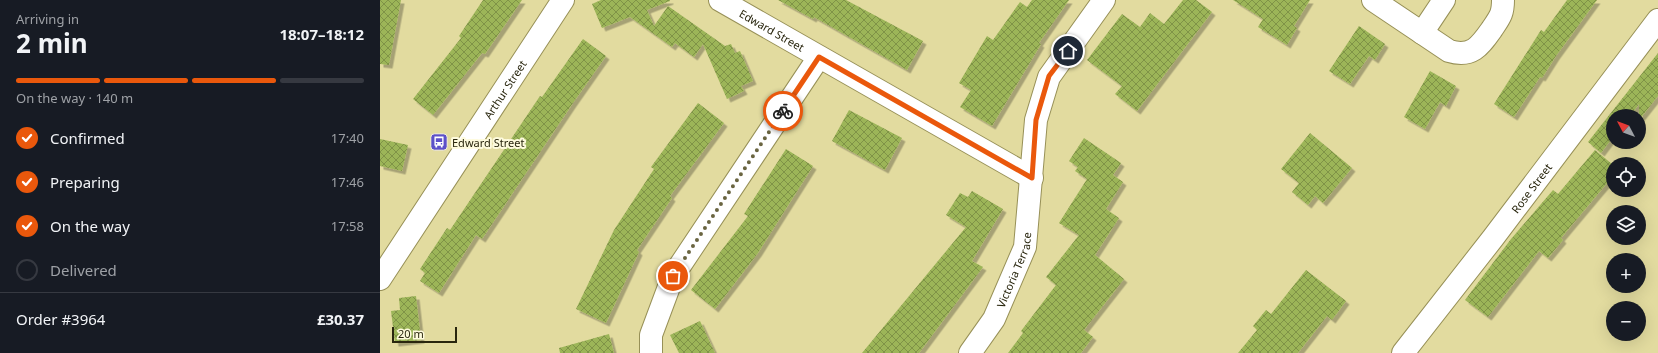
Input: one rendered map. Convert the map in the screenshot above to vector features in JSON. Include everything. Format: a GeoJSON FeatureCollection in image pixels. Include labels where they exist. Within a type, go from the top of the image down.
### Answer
{"type":"FeatureCollection","features":[{"type":"Feature","properties":{"kind":"street","name":"Arthur Street"},"geometry":{"type":"LineString","coordinates":[[380,280],[563,0]]}},
{"type":"Feature","properties":{"kind":"street","name":"Edward Street"},"geometry":{"type":"LineString","coordinates":[[720,0],[1032,178]]}},
{"type":"Feature","properties":{"kind":"street","name":"Victoria Terrace"},"geometry":{"type":"LineString","coordinates":[[970,353],[994,319],[1025,247],[1036,120],[1049,76],[1104,0]]}},
{"type":"Feature","properties":{"kind":"street"},"geometry":{"type":"LineString","coordinates":[[1373,0],[1449,51],[1459,54],[1469,52],[1480,46],[1504,12],[1503,0]]}},
{"type":"Feature","properties":{"kind":"street"},"geometry":{"type":"LineString","coordinates":[[1422,33],[1444,0]]}},
{"type":"Feature","properties":{"kind":"street","name":"Rose Street"},"geometry":{"type":"LineString","coordinates":[[1403,353],[1498,232],[1658,20]]}},
{"type":"Feature","properties":{"kind":"street"},"geometry":{"type":"LineString","coordinates":[[651,353],[651,335],[673,276],[819,57]]}},
{"type":"Feature","properties":{"kind":"building"},"geometry":{"type":"Polygon","coordinates":[[[380,0],[401,0],[389,65],[380,64],[380,0]]]}},
{"type":"Feature","properties":{"kind":"building"},"geometry":{"type":"Polygon","coordinates":[[[483,0],[522,0],[485,54],[482,53],[433,115],[413,99],[461,38],[459,36],[483,0]]]}},
{"type":"Feature","properties":{"kind":"building"},"geometry":{"type":"Polygon","coordinates":[[[601,0],[670,0],[647,10],[654,26],[668,6],[725,46],[731,44],[735,53],[740,51],[753,81],[741,86],[744,91],[727,99],[703,44],[694,57],[675,43],[672,47],[630,17],[602,28],[592,4],[601,0]]]}},
{"type":"Feature","properties":{"kind":"building"},"geometry":{"type":"Polygon","coordinates":[[[778,0],[846,0],[923,41],[907,70],[814,17],[813,19],[778,0]]]}},
{"type":"Feature","properties":{"kind":"building"},"geometry":{"type":"Polygon","coordinates":[[[1032,0],[1069,0],[1039,43],[1041,44],[992,126],[960,107],[971,90],[959,83],[987,36],[993,40],[1020,2],[1027,7],[1032,0]]]}},
{"type":"Feature","properties":{"kind":"building"},"geometry":{"type":"Polygon","coordinates":[[[1183,0],[1196,0],[1212,12],[1137,111],[1115,94],[1122,86],[1087,60],[1122,14],[1140,27],[1150,13],[1164,24],[1183,0]]]}},
{"type":"Feature","properties":{"kind":"building"},"geometry":{"type":"Polygon","coordinates":[[[1233,0],[1310,0],[1294,26],[1297,28],[1287,45],[1258,27],[1263,19],[1233,0]]]}},
{"type":"Feature","properties":{"kind":"building"},"geometry":{"type":"Polygon","coordinates":[[[1567,0],[1597,0],[1556,56],[1542,78],[1540,77],[1514,117],[1494,104],[1541,30],[1544,32],[1567,0]]]}},
{"type":"Feature","properties":{"kind":"building"},"geometry":{"type":"Polygon","coordinates":[[[1359,26],[1385,44],[1375,60],[1369,56],[1350,84],[1329,71],[1359,26]]]}},
{"type":"Feature","properties":{"kind":"building"},"geometry":{"type":"Polygon","coordinates":[[[583,39],[606,56],[482,239],[476,235],[439,293],[420,281],[425,273],[420,269],[447,228],[450,230],[540,96],[542,97],[583,39]]]}},
{"type":"Feature","properties":{"kind":"building"},"geometry":{"type":"Polygon","coordinates":[[[1658,53],[1658,96],[1646,111],[1646,109],[1639,109],[1639,104],[1635,109],[1614,109],[1658,53]]]}},
{"type":"Feature","properties":{"kind":"building"},"geometry":{"type":"Polygon","coordinates":[[[1430,71],[1456,86],[1446,106],[1440,102],[1425,129],[1404,117],[1430,71]]]}},
{"type":"Feature","properties":{"kind":"building"},"geometry":{"type":"Polygon","coordinates":[[[698,103],[724,123],[670,196],[672,198],[637,250],[639,252],[606,323],[576,309],[614,230],[654,169],[651,167],[698,103]]]}},
{"type":"Feature","properties":{"kind":"building"},"geometry":{"type":"Polygon","coordinates":[[[849,110],[902,138],[885,170],[832,141],[849,110]]]}},
{"type":"Feature","properties":{"kind":"building"},"geometry":{"type":"Polygon","coordinates":[[[1606,119],[1606,146],[1601,153],[1588,142],[1606,119]]]}},
{"type":"Feature","properties":{"kind":"building"},"geometry":{"type":"Polygon","coordinates":[[[1310,133],[1352,168],[1323,203],[1315,196],[1308,205],[1292,192],[1299,183],[1281,169],[1310,133]]]}},
{"type":"Feature","properties":{"kind":"building"},"geometry":{"type":"Polygon","coordinates":[[[1084,138],[1121,163],[1113,175],[1123,182],[1106,209],[1119,218],[1095,255],[1124,279],[1084,330],[1093,337],[1081,353],[1008,353],[1023,333],[1021,331],[1056,285],[1046,277],[1079,235],[1059,223],[1087,179],[1075,171],[1078,167],[1069,161],[1084,138]]]}},
{"type":"Feature","properties":{"kind":"building"},"geometry":{"type":"Polygon","coordinates":[[[380,139],[408,145],[402,171],[380,166],[380,139]]]}},
{"type":"Feature","properties":{"kind":"building"},"geometry":{"type":"Polygon","coordinates":[[[786,149],[813,166],[758,253],[715,309],[691,290],[748,216],[744,214],[786,149]]]}},
{"type":"Feature","properties":{"kind":"building"},"geometry":{"type":"Polygon","coordinates":[[[1595,150],[1606,159],[1606,184],[1561,238],[1563,240],[1548,258],[1539,251],[1488,317],[1465,300],[1511,239],[1553,190],[1558,194],[1595,150]]]}},
{"type":"Feature","properties":{"kind":"building"},"geometry":{"type":"Polygon","coordinates":[[[972,191],[1003,209],[972,261],[983,267],[919,353],[862,353],[966,227],[946,215],[960,193],[968,197],[972,191]]]}},
{"type":"Feature","properties":{"kind":"building"},"geometry":{"type":"Polygon","coordinates":[[[1306,270],[1346,301],[1332,320],[1327,316],[1298,353],[1238,353],[1257,330],[1253,326],[1266,310],[1271,314],[1306,270]]]}},
{"type":"Feature","properties":{"kind":"building"},"geometry":{"type":"Polygon","coordinates":[[[416,296],[421,340],[395,343],[391,311],[400,310],[399,298],[416,296]]]}},
{"type":"Feature","properties":{"kind":"building"},"geometry":{"type":"Polygon","coordinates":[[[700,321],[715,353],[679,353],[670,335],[700,321]]]}},
{"type":"Feature","properties":{"kind":"building"},"geometry":{"type":"Polygon","coordinates":[[[609,334],[614,353],[560,353],[559,348],[609,334]]]}},
{"type":"Feature","properties":{"kind":"way so far"},"geometry":{"type":"LineString","coordinates":[[673,276],[783,111]]}},
{"type":"Feature","properties":{"kind":"place","name":"Edward Street"},"geometry":{"type":"Point","coordinates":[439,142]}},
{"type":"Feature","properties":{"kind":"route"},"geometry":{"type":"LineString","coordinates":[[783,111],[819,57],[1032,178],[1036,120],[1049,76],[1068,51]]}}]}
